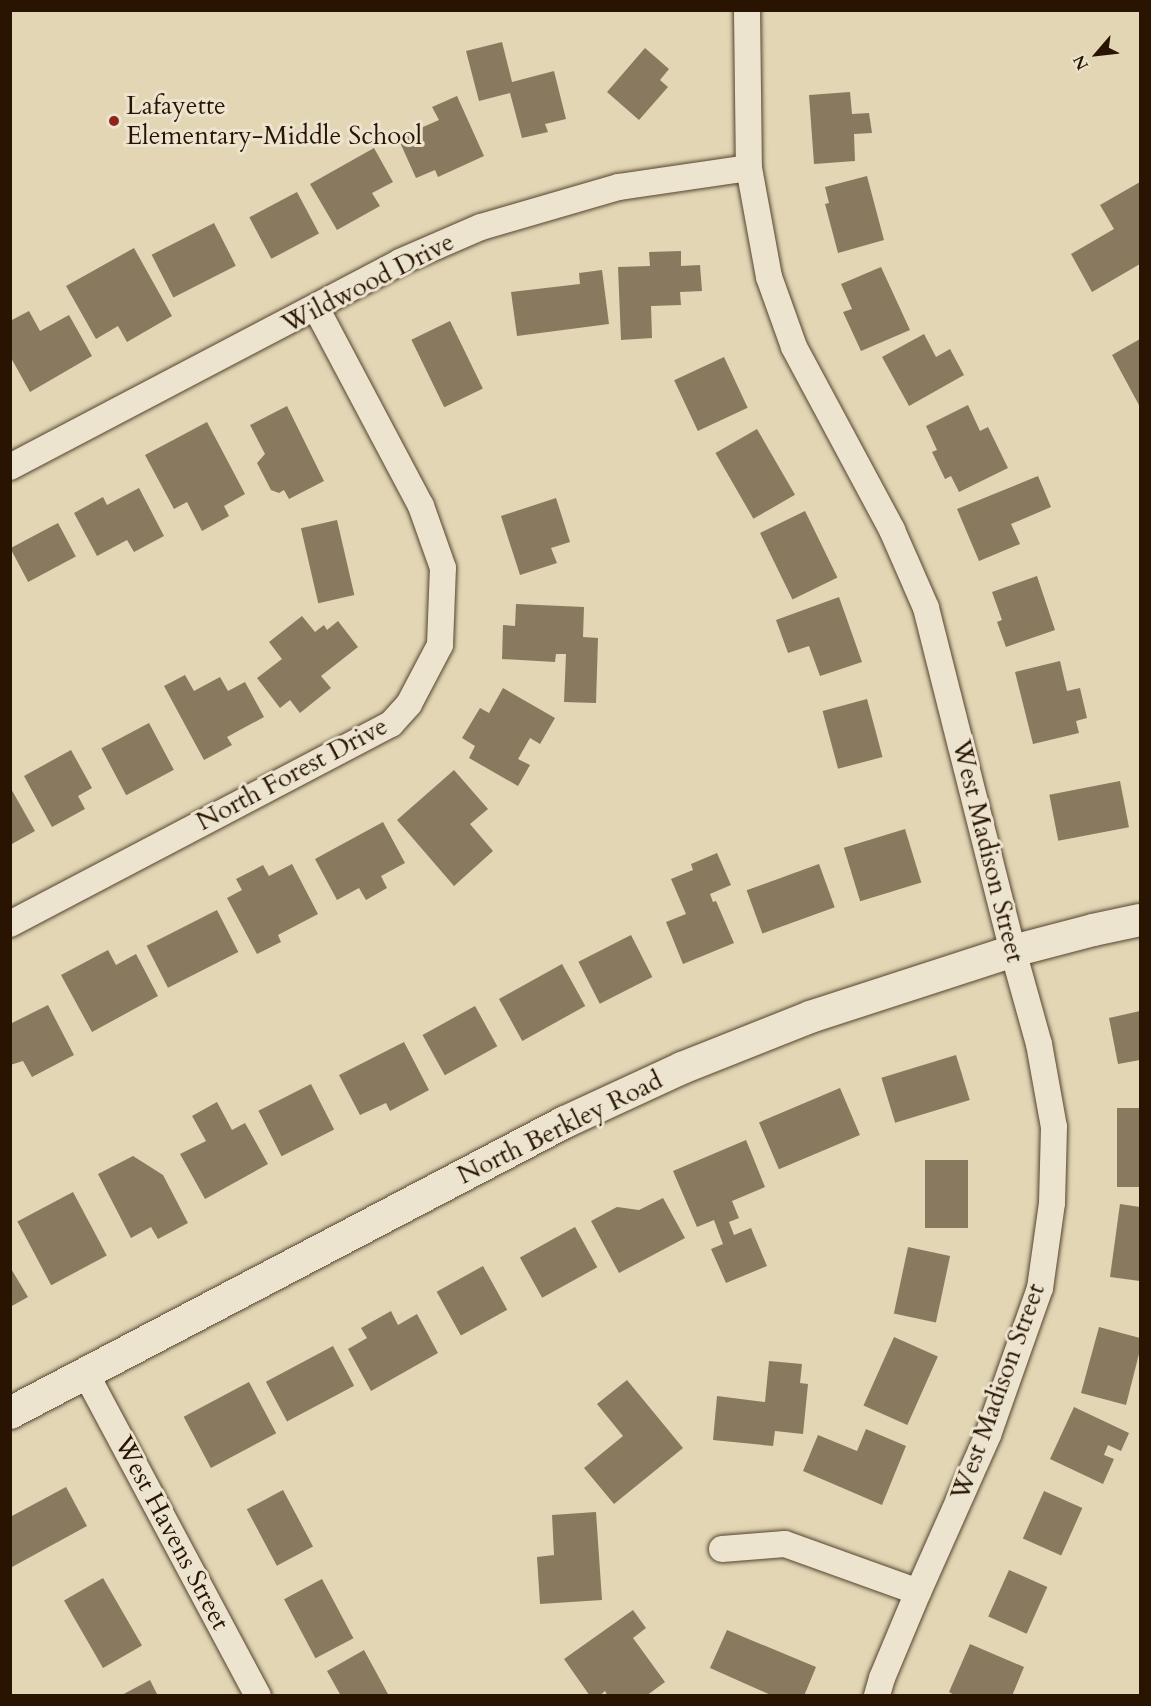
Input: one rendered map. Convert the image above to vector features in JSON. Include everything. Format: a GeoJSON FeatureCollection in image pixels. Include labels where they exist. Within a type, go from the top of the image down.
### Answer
{"type":"FeatureCollection","features":[{"type":"Feature","properties":{"kind":"street","name":"West Madison Street"},"geometry":{"type":"LineString","coordinates":[[747,10],[749,168],[769,277],[794,347],[892,530],[926,608],[1013,951],[1039,1044],[1054,1127],[1052,1203],[1040,1288],[988,1435],[918,1592],[877,1695]]}},
{"type":"Feature","properties":{"kind":"street","name":"Wildwood Drive"},"geometry":{"type":"LineString","coordinates":[[10,467],[400,262],[481,227],[619,187],[749,168]]}},
{"type":"Feature","properties":{"kind":"street","name":"North Forest Drive"},"geometry":{"type":"LineString","coordinates":[[10,924],[391,724],[409,704],[440,645],[443,568],[421,506],[316,308]]}},
{"type":"Feature","properties":{"kind":"street","name":"North Berkley Road"},"geometry":{"type":"LineString","coordinates":[[10,1413],[566,1122],[671,1073],[810,1017],[1013,951],[1093,930],[1140,921]]}},
{"type":"Feature","properties":{"kind":"street","name":"West Havens Street"},"geometry":{"type":"LineString","coordinates":[[85,1372],[258,1695]]}},
{"type":"Feature","properties":{"kind":"street"},"geometry":{"type":"LineString","coordinates":[[722,1549],[784,1544],[918,1592]]}},
{"type":"Feature","properties":{"kind":"building"},"geometry":{"type":"Polygon","coordinates":[[[502,42],[512,82],[554,71],[566,119],[545,124],[548,132],[522,138],[510,93],[479,101],[466,51],[502,42]]]}},
{"type":"Feature","properties":{"kind":"building"},"geometry":{"type":"Polygon","coordinates":[[[645,48],[669,69],[660,80],[668,87],[639,120],[607,92],[645,48]]]}},
{"type":"Feature","properties":{"kind":"building"},"geometry":{"type":"Polygon","coordinates":[[[850,92],[852,114],[869,113],[872,133],[854,134],[855,161],[814,164],[809,95],[850,92]]]}},
{"type":"Feature","properties":{"kind":"building"},"geometry":{"type":"Polygon","coordinates":[[[457,96],[484,156],[438,177],[435,170],[416,178],[398,138],[439,120],[432,107],[457,96]]]}},
{"type":"Feature","properties":{"kind":"building"},"geometry":{"type":"Polygon","coordinates":[[[374,148],[393,182],[372,193],[380,206],[337,230],[310,184],[374,148]]]}},
{"type":"Feature","properties":{"kind":"building"},"geometry":{"type":"Polygon","coordinates":[[[867,176],[884,240],[838,253],[825,204],[829,203],[825,187],[867,176]]]}},
{"type":"Feature","properties":{"kind":"building"},"geometry":{"type":"Polygon","coordinates":[[[1140,182],[1140,264],[1092,292],[1071,254],[1114,229],[1100,205],[1140,182]]]}},
{"type":"Feature","properties":{"kind":"building"},"geometry":{"type":"Polygon","coordinates":[[[297,192],[319,233],[271,259],[249,217],[297,192]]]}},
{"type":"Feature","properties":{"kind":"building"},"geometry":{"type":"Polygon","coordinates":[[[214,223],[236,266],[173,298],[152,255],[214,223]]]}},
{"type":"Feature","properties":{"kind":"building"},"geometry":{"type":"Polygon","coordinates":[[[134,248],[172,316],[127,342],[118,326],[96,339],[66,286],[134,248]]]}},
{"type":"Feature","properties":{"kind":"building"},"geometry":{"type":"Polygon","coordinates":[[[681,251],[681,266],[700,265],[702,291],[680,292],[681,305],[651,306],[652,338],[621,340],[618,267],[650,266],[649,252],[681,251]]]}},
{"type":"Feature","properties":{"kind":"building"},"geometry":{"type":"Polygon","coordinates":[[[881,267],[910,330],[861,351],[843,312],[852,309],[841,284],[881,267]]]}},
{"type":"Feature","properties":{"kind":"building"},"geometry":{"type":"Polygon","coordinates":[[[602,270],[609,324],[517,336],[511,292],[580,284],[579,273],[602,270]]]}},
{"type":"Feature","properties":{"kind":"building"},"geometry":{"type":"Polygon","coordinates":[[[29,311],[40,331],[69,315],[92,356],[30,392],[10,356],[10,321],[29,311]]]}},
{"type":"Feature","properties":{"kind":"building"},"geometry":{"type":"Polygon","coordinates":[[[450,321],[483,388],[444,407],[411,340],[450,321]]]}},
{"type":"Feature","properties":{"kind":"building"},"geometry":{"type":"Polygon","coordinates":[[[924,334],[936,357],[950,349],[964,375],[909,406],[882,357],[924,334]]]}},
{"type":"Feature","properties":{"kind":"building"},"geometry":{"type":"Polygon","coordinates":[[[1140,339],[1140,407],[1112,355],[1140,339]]]}},
{"type":"Feature","properties":{"kind":"building"},"geometry":{"type":"Polygon","coordinates":[[[724,357],[748,408],[698,431],[674,380],[724,357]]]}},
{"type":"Feature","properties":{"kind":"building"},"geometry":{"type":"Polygon","coordinates":[[[968,405],[980,431],[988,427],[1008,468],[959,492],[951,476],[945,479],[932,452],[937,450],[926,426],[968,405]]]}},
{"type":"Feature","properties":{"kind":"building"},"geometry":{"type":"Polygon","coordinates":[[[287,406],[324,481],[289,499],[284,490],[279,493],[271,490],[257,463],[265,454],[250,425],[287,406]]]}},
{"type":"Feature","properties":{"kind":"building"},"geometry":{"type":"Polygon","coordinates":[[[207,422],[245,494],[224,506],[229,516],[202,531],[187,502],[174,509],[145,455],[207,422]]]}},
{"type":"Feature","properties":{"kind":"building"},"geometry":{"type":"Polygon","coordinates":[[[757,429],[795,495],[753,519],[715,453],[757,429]]]}},
{"type":"Feature","properties":{"kind":"building"},"geometry":{"type":"Polygon","coordinates":[[[1038,476],[1051,507],[1011,524],[1020,544],[979,561],[957,509],[1038,476]]]}},
{"type":"Feature","properties":{"kind":"building"},"geometry":{"type":"Polygon","coordinates":[[[139,488],[164,536],[134,552],[127,540],[97,556],[74,513],[103,497],[107,505],[139,488]]]}},
{"type":"Feature","properties":{"kind":"building"},"geometry":{"type":"Polygon","coordinates":[[[556,498],[570,542],[551,548],[557,563],[520,575],[501,516],[556,498]]]}},
{"type":"Feature","properties":{"kind":"building"},"geometry":{"type":"Polygon","coordinates":[[[805,511],[837,578],[792,599],[760,533],[805,511]]]}},
{"type":"Feature","properties":{"kind":"building"},"geometry":{"type":"Polygon","coordinates":[[[337,520],[354,595],[318,603],[301,528],[337,520]]]}},
{"type":"Feature","properties":{"kind":"building"},"geometry":{"type":"Polygon","coordinates":[[[58,523],[76,557],[28,582],[10,548],[58,523]]]}},
{"type":"Feature","properties":{"kind":"building"},"geometry":{"type":"Polygon","coordinates":[[[1037,576],[1055,630],[1006,647],[997,622],[1002,620],[992,592],[1037,576]]]}},
{"type":"Feature","properties":{"kind":"building"},"geometry":{"type":"Polygon","coordinates":[[[839,597],[862,662],[820,676],[809,646],[788,653],[776,620],[839,597]]]}},
{"type":"Feature","properties":{"kind":"building"},"geometry":{"type":"Polygon","coordinates":[[[516,604],[584,607],[583,637],[598,638],[596,703],[564,702],[566,654],[556,654],[555,662],[502,659],[503,625],[515,626],[516,604]]]}},
{"type":"Feature","properties":{"kind":"building"},"geometry":{"type":"Polygon","coordinates":[[[302,616],[315,632],[324,625],[327,630],[338,621],[358,647],[321,676],[331,688],[300,713],[290,700],[280,708],[257,678],[282,659],[269,642],[302,616]]]}},
{"type":"Feature","properties":{"kind":"building"},"geometry":{"type":"Polygon","coordinates":[[[1060,661],[1067,691],[1080,688],[1087,718],[1076,721],[1079,733],[1033,744],[1015,672],[1060,661]]]}},
{"type":"Feature","properties":{"kind":"building"},"geometry":{"type":"Polygon","coordinates":[[[185,675],[194,691],[220,677],[228,691],[245,682],[264,717],[227,737],[232,745],[204,760],[164,686],[185,675]]]}},
{"type":"Feature","properties":{"kind":"building"},"geometry":{"type":"Polygon","coordinates":[[[503,688],[555,718],[540,744],[530,738],[518,759],[530,765],[518,786],[469,758],[475,746],[462,738],[480,708],[489,713],[503,688]]]}},
{"type":"Feature","properties":{"kind":"building"},"geometry":{"type":"Polygon","coordinates":[[[867,699],[883,757],[838,769],[823,711],[867,699]]]}},
{"type":"Feature","properties":{"kind":"building"},"geometry":{"type":"Polygon","coordinates":[[[149,723],[174,770],[126,795],[101,748],[149,723]]]}},
{"type":"Feature","properties":{"kind":"building"},"geometry":{"type":"Polygon","coordinates":[[[71,750],[92,788],[78,796],[85,809],[52,827],[24,776],[71,750]]]}},
{"type":"Feature","properties":{"kind":"building"},"geometry":{"type":"Polygon","coordinates":[[[454,770],[488,809],[470,824],[493,851],[454,886],[397,820],[454,770]]]}},
{"type":"Feature","properties":{"kind":"building"},"geometry":{"type":"Polygon","coordinates":[[[1120,781],[1129,827],[1058,841],[1049,795],[1120,781]]]}},
{"type":"Feature","properties":{"kind":"building"},"geometry":{"type":"Polygon","coordinates":[[[10,787],[35,831],[10,845],[10,787]]]}},
{"type":"Feature","properties":{"kind":"building"},"geometry":{"type":"Polygon","coordinates":[[[383,822],[405,863],[381,876],[387,888],[366,900],[359,888],[337,900],[315,859],[383,822]]]}},
{"type":"Feature","properties":{"kind":"building"},"geometry":{"type":"Polygon","coordinates":[[[905,829],[921,883],[860,901],[844,848],[905,829]]]}},
{"type":"Feature","properties":{"kind":"building"},"geometry":{"type":"Polygon","coordinates":[[[717,853],[731,885],[710,894],[713,902],[716,901],[734,943],[683,964],[666,922],[686,914],[671,879],[693,870],[691,864],[717,853]]]}},
{"type":"Feature","properties":{"kind":"building"},"geometry":{"type":"Polygon","coordinates":[[[292,864],[318,914],[278,935],[281,942],[257,954],[227,898],[242,890],[236,879],[263,865],[269,876],[292,864]]]}},
{"type":"Feature","properties":{"kind":"building"},"geometry":{"type":"Polygon","coordinates":[[[819,864],[835,907],[762,934],[747,890],[819,864]]]}},
{"type":"Feature","properties":{"kind":"building"},"geometry":{"type":"Polygon","coordinates":[[[217,910],[238,952],[168,988],[147,946],[217,910]]]}},
{"type":"Feature","properties":{"kind":"building"},"geometry":{"type":"Polygon","coordinates":[[[631,935],[652,977],[600,1004],[578,962],[631,935]]]}},
{"type":"Feature","properties":{"kind":"building"},"geometry":{"type":"Polygon","coordinates":[[[108,950],[116,965],[136,954],[158,996],[92,1032],[61,975],[108,950]]]}},
{"type":"Feature","properties":{"kind":"building"},"geometry":{"type":"Polygon","coordinates":[[[562,964],[585,1006],[522,1041],[499,999],[562,964]]]}},
{"type":"Feature","properties":{"kind":"building"},"geometry":{"type":"Polygon","coordinates":[[[48,1005],[74,1055],[32,1077],[23,1061],[10,1065],[10,1024],[48,1005]]]}},
{"type":"Feature","properties":{"kind":"building"},"geometry":{"type":"Polygon","coordinates":[[[475,1006],[497,1046],[445,1075],[423,1035],[475,1006]]]}},
{"type":"Feature","properties":{"kind":"building"},"geometry":{"type":"Polygon","coordinates":[[[1140,1011],[1140,1060],[1118,1064],[1109,1018],[1140,1011]]]}},
{"type":"Feature","properties":{"kind":"building"},"geometry":{"type":"Polygon","coordinates":[[[404,1042],[429,1090],[390,1111],[386,1103],[360,1115],[339,1075],[404,1042]]]}},
{"type":"Feature","properties":{"kind":"building"},"geometry":{"type":"Polygon","coordinates":[[[956,1055],[970,1100],[895,1123],[881,1078],[956,1055]]]}},
{"type":"Feature","properties":{"kind":"building"},"geometry":{"type":"Polygon","coordinates":[[[311,1084],[334,1129],[282,1156],[258,1111],[311,1084]]]}},
{"type":"Feature","properties":{"kind":"building"},"geometry":{"type":"Polygon","coordinates":[[[840,1088],[860,1135],[779,1169],[759,1122],[840,1088]]]}},
{"type":"Feature","properties":{"kind":"building"},"geometry":{"type":"Polygon","coordinates":[[[217,1102],[232,1130],[245,1123],[268,1164],[205,1199],[180,1154],[206,1141],[192,1116],[217,1102]]]}},
{"type":"Feature","properties":{"kind":"building"},"geometry":{"type":"Polygon","coordinates":[[[1117,1108],[1140,1108],[1140,1187],[1117,1187],[1117,1108]]]}},
{"type":"Feature","properties":{"kind":"building"},"geometry":{"type":"Polygon","coordinates":[[[746,1140],[765,1187],[732,1201],[739,1218],[729,1222],[734,1235],[751,1228],[767,1266],[726,1283],[711,1249],[723,1244],[714,1220],[697,1227],[673,1171],[746,1140]]]}},
{"type":"Feature","properties":{"kind":"building"},"geometry":{"type":"Polygon","coordinates":[[[133,1156],[163,1175],[188,1223],[158,1239],[151,1227],[131,1238],[98,1174],[133,1156]]]}},
{"type":"Feature","properties":{"kind":"building"},"geometry":{"type":"Polygon","coordinates":[[[925,1160],[968,1160],[968,1228],[925,1228],[925,1160]]]}},
{"type":"Feature","properties":{"kind":"building"},"geometry":{"type":"Polygon","coordinates":[[[73,1192],[107,1256],[51,1285],[17,1222],[73,1192]]]}},
{"type":"Feature","properties":{"kind":"building"},"geometry":{"type":"Polygon","coordinates":[[[663,1198],[685,1238],[619,1273],[591,1221],[617,1207],[639,1210],[663,1198]]]}},
{"type":"Feature","properties":{"kind":"building"},"geometry":{"type":"Polygon","coordinates":[[[1120,1204],[1140,1207],[1140,1281],[1110,1277],[1120,1204]]]}},
{"type":"Feature","properties":{"kind":"building"},"geometry":{"type":"Polygon","coordinates":[[[575,1227],[597,1267],[542,1298],[520,1258],[575,1227]]]}},
{"type":"Feature","properties":{"kind":"building"},"geometry":{"type":"Polygon","coordinates":[[[908,1247],[950,1256],[936,1322],[894,1314],[908,1247]]]}},
{"type":"Feature","properties":{"kind":"building"},"geometry":{"type":"Polygon","coordinates":[[[483,1266],[507,1310],[461,1335],[437,1292],[483,1266]]]}},
{"type":"Feature","properties":{"kind":"building"},"geometry":{"type":"Polygon","coordinates":[[[10,1267],[28,1297],[10,1307],[10,1267]]]}},
{"type":"Feature","properties":{"kind":"building"},"geometry":{"type":"Polygon","coordinates":[[[391,1311],[398,1325],[417,1314],[438,1353],[371,1391],[348,1349],[367,1338],[361,1328],[391,1311]]]}},
{"type":"Feature","properties":{"kind":"building"},"geometry":{"type":"Polygon","coordinates":[[[1099,1327],[1140,1338],[1140,1350],[1126,1405],[1081,1393],[1099,1327]]]}},
{"type":"Feature","properties":{"kind":"building"},"geometry":{"type":"Polygon","coordinates":[[[894,1337],[938,1357],[907,1425],[863,1406],[894,1337]]]}},
{"type":"Feature","properties":{"kind":"building"},"geometry":{"type":"Polygon","coordinates":[[[333,1346],[354,1386],[287,1421],[266,1382],[333,1346]]]}},
{"type":"Feature","properties":{"kind":"building"},"geometry":{"type":"Polygon","coordinates":[[[769,1361],[802,1364],[800,1383],[808,1384],[803,1434],[775,1431],[773,1446],[713,1440],[717,1396],[765,1402],[769,1361]]]}},
{"type":"Feature","properties":{"kind":"building"},"geometry":{"type":"Polygon","coordinates":[[[627,1380],[683,1448],[614,1504],[584,1468],[623,1436],[597,1404],[627,1380]]]}},
{"type":"Feature","properties":{"kind":"building"},"geometry":{"type":"Polygon","coordinates":[[[249,1382],[276,1433],[211,1468],[184,1417],[249,1382]]]}},
{"type":"Feature","properties":{"kind":"building"},"geometry":{"type":"Polygon","coordinates":[[[1074,1407],[1129,1433],[1121,1451],[1108,1445],[1104,1455],[1114,1459],[1103,1484],[1050,1459],[1074,1407]]]}},
{"type":"Feature","properties":{"kind":"building"},"geometry":{"type":"Polygon","coordinates":[[[866,1429],[906,1446],[882,1505],[803,1471],[818,1435],[857,1451],[866,1429]]]}},
{"type":"Feature","properties":{"kind":"building"},"geometry":{"type":"Polygon","coordinates":[[[66,1487],[87,1526],[12,1567],[10,1517],[66,1487]]]}},
{"type":"Feature","properties":{"kind":"building"},"geometry":{"type":"Polygon","coordinates":[[[283,1490],[313,1547],[277,1566],[247,1509],[283,1490]]]}},
{"type":"Feature","properties":{"kind":"building"},"geometry":{"type":"Polygon","coordinates":[[[1044,1491],[1082,1508],[1061,1556],[1023,1539],[1044,1491]]]}},
{"type":"Feature","properties":{"kind":"building"},"geometry":{"type":"Polygon","coordinates":[[[596,1512],[602,1600],[540,1604],[537,1557],[554,1555],[552,1515],[596,1512]]]}},
{"type":"Feature","properties":{"kind":"building"},"geometry":{"type":"Polygon","coordinates":[[[1009,1570],[1047,1587],[1027,1634],[988,1617],[1009,1570]]]}},
{"type":"Feature","properties":{"kind":"building"},"geometry":{"type":"Polygon","coordinates":[[[103,1578],[142,1646],[103,1668],[64,1600],[103,1578]]]}},
{"type":"Feature","properties":{"kind":"building"},"geometry":{"type":"Polygon","coordinates":[[[322,1579],[353,1638],[315,1658],[284,1599],[322,1579]]]}},
{"type":"Feature","properties":{"kind":"building"},"geometry":{"type":"Polygon","coordinates":[[[633,1610],[646,1628],[633,1638],[665,1682],[646,1696],[608,1696],[605,1691],[599,1696],[590,1696],[564,1659],[633,1610]]]}},
{"type":"Feature","properties":{"kind":"building"},"geometry":{"type":"Polygon","coordinates":[[[727,1630],[816,1667],[804,1696],[773,1696],[710,1668],[727,1630]]]}},
{"type":"Feature","properties":{"kind":"building"},"geometry":{"type":"Polygon","coordinates":[[[970,1644],[1024,1667],[1012,1696],[956,1696],[949,1692],[970,1644]]]}},
{"type":"Feature","properties":{"kind":"building"},"geometry":{"type":"Polygon","coordinates":[[[364,1650],[389,1696],[341,1696],[327,1671],[364,1650]]]}},
{"type":"Feature","properties":{"kind":"building"},"geometry":{"type":"Polygon","coordinates":[[[150,1680],[158,1696],[120,1696],[150,1680]]]}},
{"type":"Feature","properties":{"kind":"place","name":"Lafayette Elementary-Middle School"},"geometry":{"type":"Point","coordinates":[114,121]}}]}
